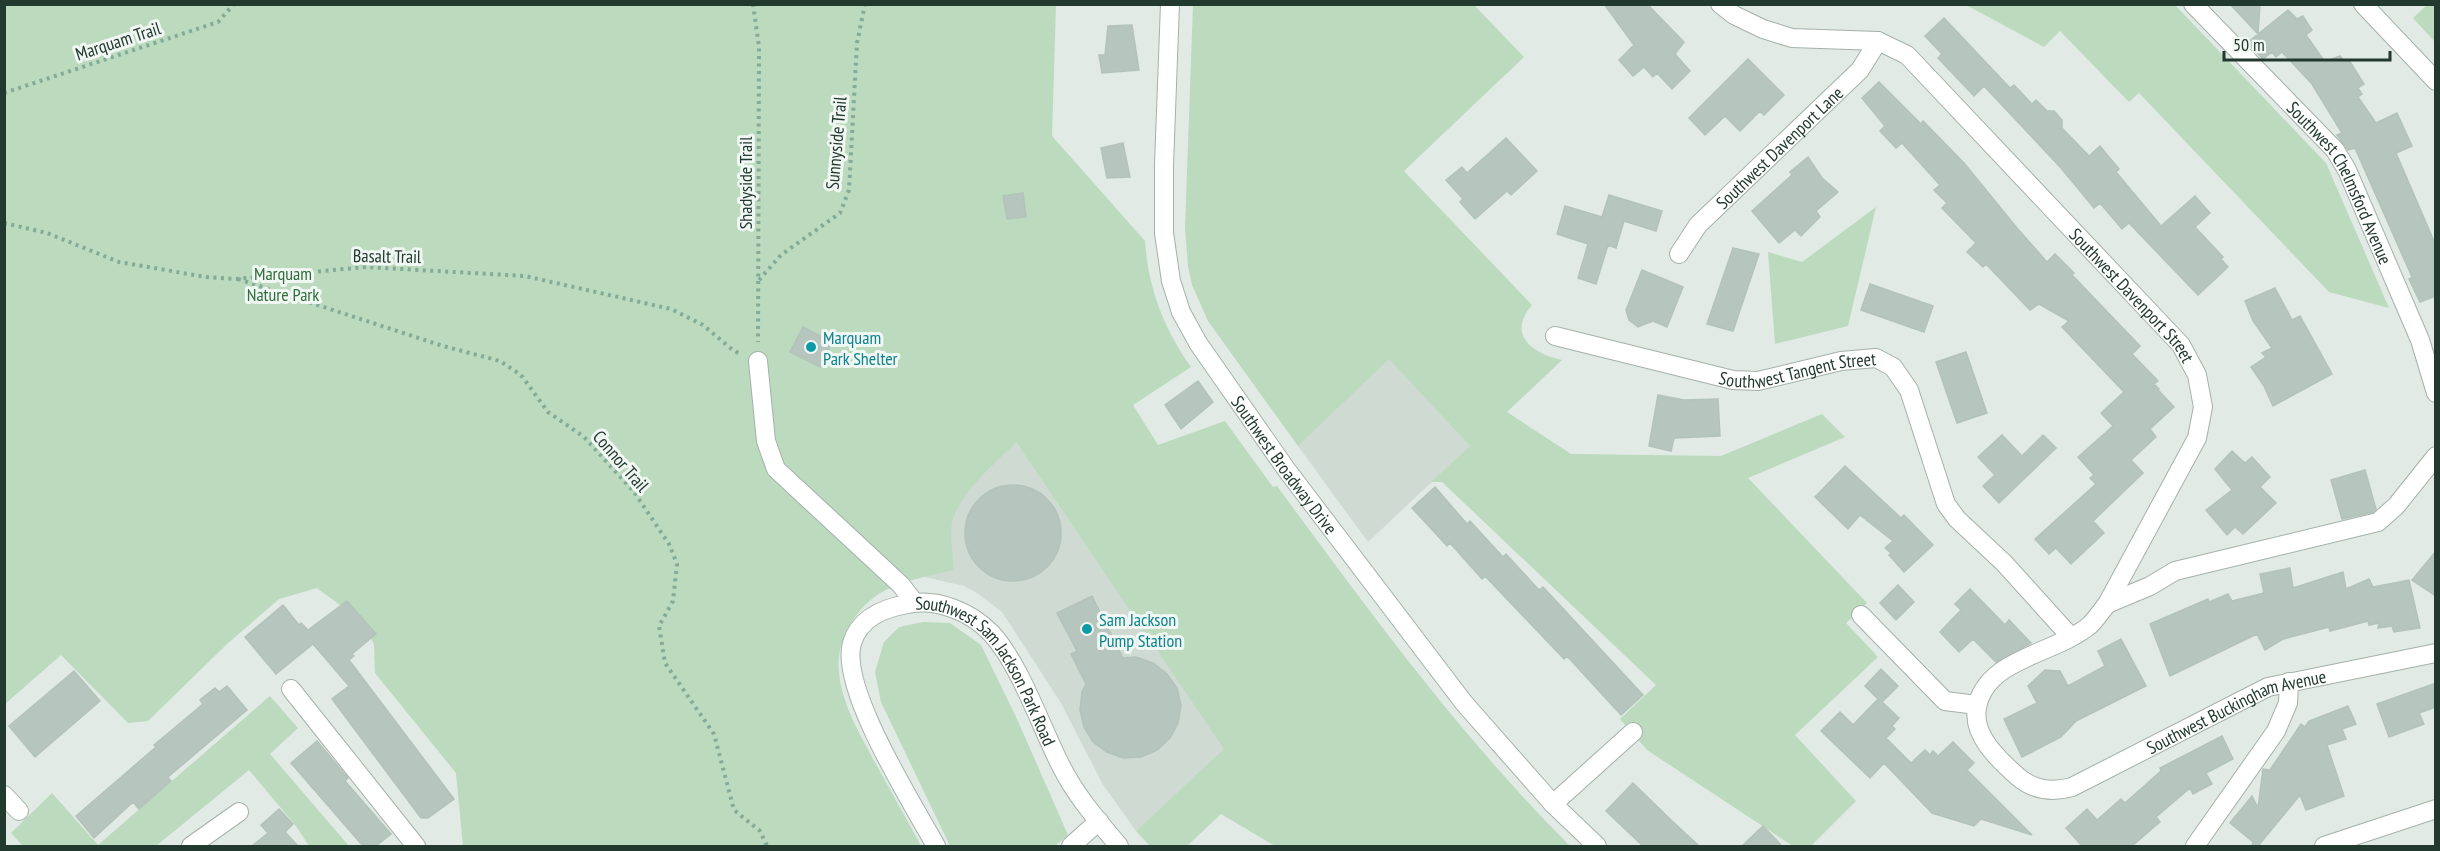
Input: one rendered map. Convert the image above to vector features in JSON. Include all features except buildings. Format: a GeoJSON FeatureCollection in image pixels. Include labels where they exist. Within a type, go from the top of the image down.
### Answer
{"type":"FeatureCollection","features":[{"type":"Feature","properties":{"kind":"street","name":"Southwest Broadway Drive"},"geometry":{"type":"LineString","coordinates":[[1170,4],[1164,233],[1171,280],[1182,312],[1198,344],[1286,469],[1464,703],[1553,804],[1596,846]]}},
{"type":"Feature","properties":{"kind":"street","name":"Southwest Davenport Street"},"geometry":{"type":"LineString","coordinates":[[1720,4],[1734,15],[1763,29],[1792,38],[1878,41],[1907,55],[2181,345],[2197,375],[2203,407],[2197,438],[2107,604],[2090,625],[1998,673],[1985,685],[1977,705]]}},
{"type":"Feature","properties":{"kind":"street","name":"Southwest Chelmsford Avenue"},"geometry":{"type":"LineString","coordinates":[[2193,4],[2336,150],[2347,170],[2420,340],[2436,393]]}},
{"type":"Feature","properties":{"kind":"street"},"geometry":{"type":"LineString","coordinates":[[2363,4],[2436,81]]}},
{"type":"Feature","properties":{"kind":"street","name":"Southwest Davenport Lane"},"geometry":{"type":"LineString","coordinates":[[1679,254],[1698,225],[1860,70],[1878,41]]}},
{"type":"Feature","properties":{"kind":"street","name":"Southwest Tangent Street"},"geometry":{"type":"LineString","coordinates":[[1555,336],[1733,380],[1758,381],[1841,361],[1876,358],[1893,367],[1909,390],[1946,504],[1957,519],[2004,563],[2070,636]]}},
{"type":"Feature","properties":{"kind":"street"},"geometry":{"type":"LineString","coordinates":[[758,361],[766,441],[776,469],[901,585],[914,602]]}},
{"type":"Feature","properties":{"kind":"street"},"geometry":{"type":"LineString","coordinates":[[2107,604],[2150,586],[2175,571],[2378,522],[2396,506],[2436,456]]}},
{"type":"Feature","properties":{"kind":"street","name":"Southwest Sam Jackson Park Road"},"geometry":{"type":"LineString","coordinates":[[936,846],[861,703],[852,671],[852,643],[864,622],[882,611],[914,602],[940,604],[966,614],[992,634],[1020,680],[1061,767],[1086,807],[1119,846]]}},
{"type":"Feature","properties":{"kind":"street"},"geometry":{"type":"LineString","coordinates":[[1861,615],[1945,701],[1977,705]]}},
{"type":"Feature","properties":{"kind":"street","name":"Southwest Buckingham Avenue"},"geometry":{"type":"LineString","coordinates":[[1977,705],[1975,717],[1977,727],[1989,746],[2018,777],[2028,785],[2059,791],[2072,787],[2268,687],[2436,653]]}},
{"type":"Feature","properties":{"kind":"street"},"geometry":{"type":"LineString","coordinates":[[2195,846],[2276,731],[2288,703],[2289,682]]}},
{"type":"Feature","properties":{"kind":"street"},"geometry":{"type":"LineString","coordinates":[[291,689],[416,846]]}},
{"type":"Feature","properties":{"kind":"street"},"geometry":{"type":"LineString","coordinates":[[1553,804],[1633,732]]}},
{"type":"Feature","properties":{"kind":"street"},"geometry":{"type":"LineString","coordinates":[[4,795],[19,811]]}},
{"type":"Feature","properties":{"kind":"street"},"geometry":{"type":"LineString","coordinates":[[2324,846],[2436,809]]}},
{"type":"Feature","properties":{"kind":"street"},"geometry":{"type":"LineString","coordinates":[[191,846],[239,812]]}},
{"type":"Feature","properties":{"kind":"street"},"geometry":{"type":"LineString","coordinates":[[1071,846],[1099,821]]}},
{"type":"Feature","properties":{"kind":"path","name":"Marquam Trail"},"geometry":{"type":"LineString","coordinates":[[4,93],[218,22],[234,4]]}},
{"type":"Feature","properties":{"kind":"path","name":"Shadyside Trail"},"geometry":{"type":"LineString","coordinates":[[753,4],[759,47],[758,361]]}},
{"type":"Feature","properties":{"kind":"path","name":"Sunnyside Trail"},"geometry":{"type":"LineString","coordinates":[[759,280],[781,255],[840,213],[849,190],[857,43],[866,4]]}},
{"type":"Feature","properties":{"kind":"path","name":"Basalt Trail"},"geometry":{"type":"LineString","coordinates":[[4,223],[47,233],[119,262],[206,277],[236,279],[366,267],[525,276],[670,309],[703,325],[734,351],[758,361]]}},
{"type":"Feature","properties":{"kind":"path","name":"Connor Trail"},"geometry":{"type":"LineString","coordinates":[[236,279],[443,346],[500,361],[521,375],[548,412],[584,437],[634,492],[669,544],[676,564],[673,601],[659,626],[665,663],[714,734],[734,810],[760,831],[767,846]]}},
{"type":"Feature","properties":{"kind":"shaded area"},"geometry":{"type":"Polygon","coordinates":[[[1389,358],[1470,446],[1368,542],[1298,446],[1389,358]]]}},
{"type":"Feature","properties":{"kind":"shaded area"},"geometry":{"type":"Polygon","coordinates":[[[1016,442],[1225,749],[1136,831],[1102,783],[1061,703],[1002,612],[964,586],[925,577],[868,517],[1016,442]]]}},
{"type":"Feature","properties":{"kind":"green space","name":"Marquam Nature Park"},"geometry":{"type":"Polygon","coordinates":[[[4,5],[1056,5],[1052,136],[1145,241],[1150,275],[1159,307],[1181,353],[1191,367],[1133,405],[1158,445],[1225,421],[1273,487],[1277,486],[1381,626],[1453,717],[1570,846],[1275,846],[1221,814],[1187,846],[1150,846],[1136,831],[1224,749],[1016,442],[975,483],[958,507],[951,532],[953,570],[902,583],[881,593],[860,611],[843,638],[839,657],[839,676],[850,713],[921,846],[463,846],[456,773],[375,673],[374,644],[361,621],[317,588],[279,599],[227,644],[148,721],[128,723],[61,655],[5,704],[4,5]]]}},
{"type":"Feature","properties":{"kind":"green space"},"geometry":{"type":"Polygon","coordinates":[[[1193,5],[1474,5],[1524,57],[1404,171],[1532,305],[1522,325],[1522,334],[1526,342],[1541,353],[1562,360],[1507,412],[1571,454],[1721,456],[1822,414],[1845,437],[1748,478],[1867,603],[1846,623],[1878,657],[1795,735],[1856,801],[1811,846],[1793,846],[1647,750],[1620,719],[1656,685],[1442,482],[1431,482],[1470,446],[1389,359],[1298,446],[1208,321],[1192,285],[1185,228],[1193,5]]]}},
{"type":"Feature","properties":{"kind":"green space"},"geometry":{"type":"Polygon","coordinates":[[[1966,5],[2175,5],[2326,163],[2389,308],[2329,292],[2139,93],[2129,102],[2060,31],[2044,47],[1966,5]]]}},
{"type":"Feature","properties":{"kind":"green space"},"geometry":{"type":"Polygon","coordinates":[[[2427,5],[2435,5],[2435,42],[2413,18],[2427,5]]]}},
{"type":"Feature","properties":{"kind":"green space"},"geometry":{"type":"Polygon","coordinates":[[[1876,207],[1848,326],[1775,344],[1768,252],[1802,262],[1876,207]]]}},
{"type":"Feature","properties":{"kind":"green space"},"geometry":{"type":"Polygon","coordinates":[[[923,622],[950,623],[981,645],[1017,719],[1068,835],[1055,846],[950,846],[881,702],[875,672],[884,642],[899,627],[923,622]]]}},
{"type":"Feature","properties":{"kind":"green space"},"geometry":{"type":"Polygon","coordinates":[[[270,696],[298,728],[270,754],[349,846],[309,846],[296,826],[249,770],[156,846],[23,846],[11,833],[52,793],[98,845],[270,696]]]}},
{"type":"Feature","properties":{"kind":"place","name":"Marquam Park Shelter"},"geometry":{"type":"Point","coordinates":[811,347]}},
{"type":"Feature","properties":{"kind":"place","name":"Sam Jackson Pump Station"},"geometry":{"type":"Point","coordinates":[1087,629]}}]}
